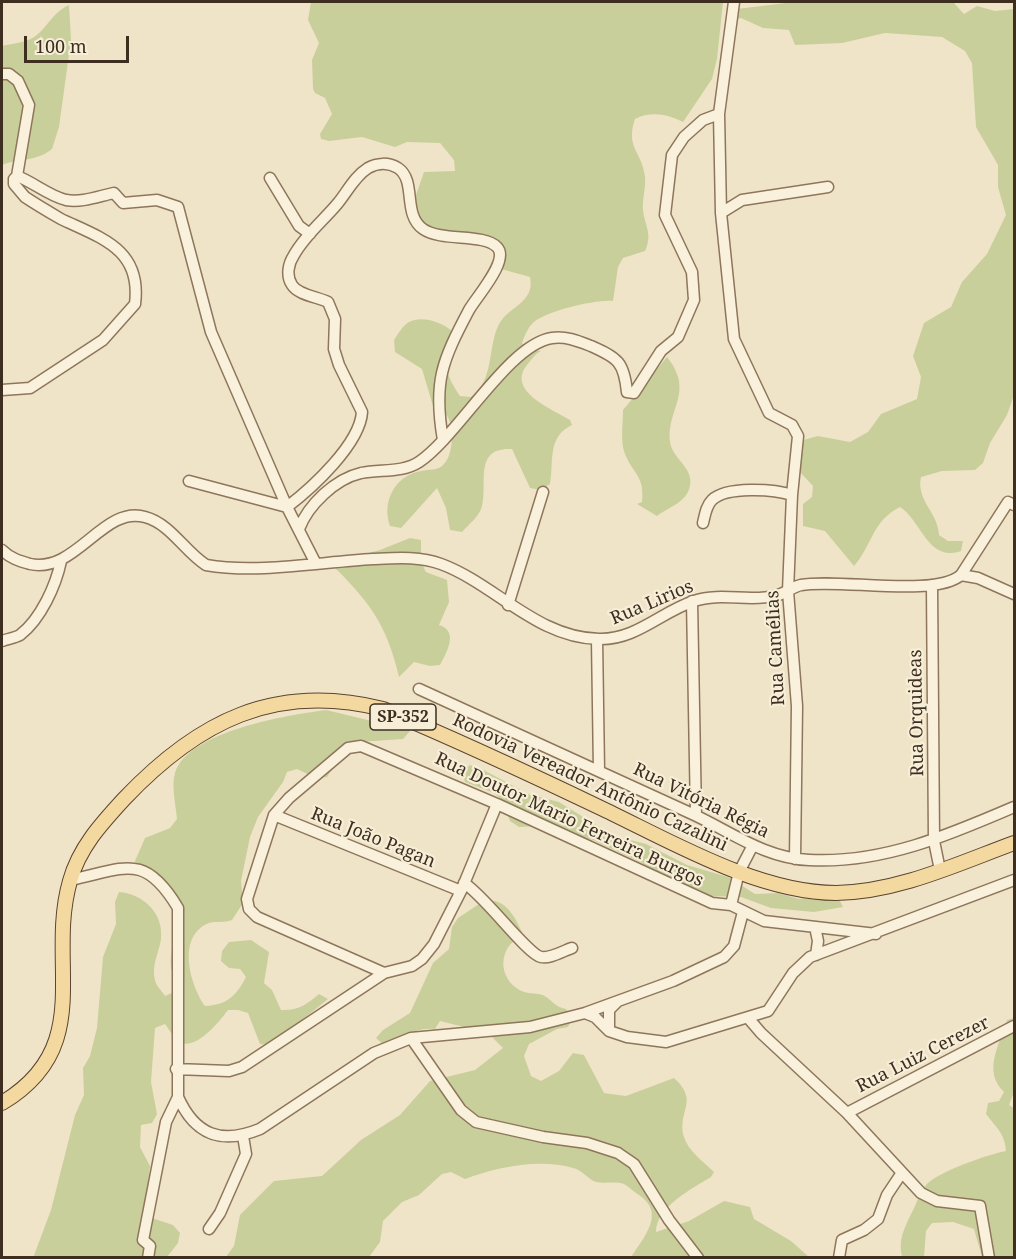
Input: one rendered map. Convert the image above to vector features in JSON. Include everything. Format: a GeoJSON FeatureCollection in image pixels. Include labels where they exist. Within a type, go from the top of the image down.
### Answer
{"type":"FeatureCollection","features":[{"type":"Feature","properties":{"kind":"main road","name":"Rodovia Vereador Antônio Cazalini"},"geometry":{"type":"LineString","coordinates":[[2,1103],[26,1085],[42,1067],[54,1046],[62,1022],[65,994],[63,926],[70,880],[90,838],[147,776],[169,756],[193,740],[250,711],[285,702],[321,699],[354,702],[402,717],[739,872],[789,890],[836,893],[886,887],[1014,843]]}},
{"type":"Feature","properties":{"kind":"street"},"geometry":{"type":"LineString","coordinates":[[721,213],[719,114],[735,2]]}},
{"type":"Feature","properties":{"kind":"street"},"geometry":{"type":"LineString","coordinates":[[2,63],[5,74],[18,81],[29,105],[14,184],[25,198],[118,247],[130,267],[135,298],[135,304],[103,340],[30,388],[2,390]]}},
{"type":"Feature","properties":{"kind":"street"},"geometry":{"type":"LineString","coordinates":[[299,529],[304,514],[333,488],[361,473],[404,469],[417,464],[443,440],[523,351],[549,338],[577,340],[619,360],[627,392],[634,393],[661,351],[678,337],[694,300],[692,272],[665,215],[672,155],[684,137],[703,120],[719,114]]}},
{"type":"Feature","properties":{"kind":"street"},"geometry":{"type":"LineString","coordinates":[[287,507],[302,495],[342,453],[362,423],[359,401],[339,365],[334,349],[333,310],[328,302],[297,291],[291,284],[287,272],[293,255],[310,234],[366,170],[376,164],[387,164],[398,168],[405,176],[408,204],[422,228],[438,235],[491,243],[502,255],[500,264],[470,309],[449,351],[439,381],[437,404],[443,440]]}},
{"type":"Feature","properties":{"kind":"street"},"geometry":{"type":"LineString","coordinates":[[2,550],[20,562],[48,566],[61,561],[117,521],[129,516],[143,516],[158,521],[206,565],[273,568],[315,562],[287,507],[211,332],[178,207],[157,200],[123,203],[114,193],[84,200],[65,200],[17,177]]}},
{"type":"Feature","properties":{"kind":"street"},"geometry":{"type":"LineString","coordinates":[[270,178],[299,225],[310,234]]}},
{"type":"Feature","properties":{"kind":"street"},"geometry":{"type":"LineString","coordinates":[[721,213],[742,200],[828,187]]}},
{"type":"Feature","properties":{"kind":"street","name":"Rua Camélias"},"geometry":{"type":"LineString","coordinates":[[721,213],[734,339],[769,413],[792,425],[798,436],[792,495],[788,591],[796,706],[795,859]]}},
{"type":"Feature","properties":{"kind":"street"},"geometry":{"type":"LineString","coordinates":[[189,480],[287,507]]}},
{"type":"Feature","properties":{"kind":"street"},"geometry":{"type":"LineString","coordinates":[[704,523],[706,510],[712,500],[722,494],[738,491],[779,491],[792,495]]}},
{"type":"Feature","properties":{"kind":"street"},"geometry":{"type":"LineString","coordinates":[[508,605],[543,492]]}},
{"type":"Feature","properties":{"kind":"street"},"geometry":{"type":"LineString","coordinates":[[1011,504],[961,575],[978,578],[1014,594]]}},
{"type":"Feature","properties":{"kind":"street","name":"Rua Lirios"},"geometry":{"type":"LineString","coordinates":[[315,562],[420,558],[441,564],[508,605],[555,629],[597,639],[613,639],[634,633],[692,602],[706,598],[775,596],[800,585],[932,585],[954,581],[961,575]]}},
{"type":"Feature","properties":{"kind":"street"},"geometry":{"type":"LineString","coordinates":[[2,641],[18,636],[33,622],[55,583],[61,561]]}},
{"type":"Feature","properties":{"kind":"street","name":"Rua Orquideas"},"geometry":{"type":"LineString","coordinates":[[932,585],[934,841],[940,870]]}},
{"type":"Feature","properties":{"kind":"street"},"geometry":{"type":"LineString","coordinates":[[692,602],[696,815]]}},
{"type":"Feature","properties":{"kind":"street"},"geometry":{"type":"LineString","coordinates":[[597,639],[599,771]]}},
{"type":"Feature","properties":{"kind":"street","name":"Rua Vitória Régia"},"geometry":{"type":"LineString","coordinates":[[419,689],[696,815],[752,847],[795,859],[843,861],[934,841],[1014,807]]}},
{"type":"Feature","properties":{"kind":"street","name":"Rua Doutor Mario Ferreira Burgos"},"geometry":{"type":"LineString","coordinates":[[274,815],[289,798],[348,748],[361,746],[497,804],[712,903],[731,905],[764,921],[876,934]]}},
{"type":"Feature","properties":{"kind":"street"},"geometry":{"type":"LineString","coordinates":[[176,1069],[229,1071],[242,1067],[384,974],[412,966],[422,959],[434,944],[463,887],[497,804]]}},
{"type":"Feature","properties":{"kind":"street"},"geometry":{"type":"LineString","coordinates":[[274,815],[247,899],[249,909],[257,917],[384,974]]}},
{"type":"Feature","properties":{"kind":"street","name":"Rua João Pagan"},"geometry":{"type":"LineString","coordinates":[[274,815],[478,892],[532,953],[548,957],[572,948]]}},
{"type":"Feature","properties":{"kind":"street"},"geometry":{"type":"LineString","coordinates":[[731,905],[739,872],[752,847]]}},
{"type":"Feature","properties":{"kind":"street"},"geometry":{"type":"LineString","coordinates":[[70,880],[121,867],[135,867],[151,875],[167,890],[178,908],[176,1069],[178,1097],[185,1112],[197,1125],[210,1133],[226,1137],[243,1136],[260,1130],[374,1053],[411,1038],[530,1027],[585,1013],[673,981],[724,957],[734,946],[743,912]]}},
{"type":"Feature","properties":{"kind":"street"},"geometry":{"type":"LineString","coordinates":[[585,1013],[595,1017],[609,1031],[627,1037],[666,1042],[735,1020],[749,1018],[768,1011],[793,973],[816,955],[1014,880]]}},
{"type":"Feature","properties":{"kind":"street"},"geometry":{"type":"LineString","coordinates":[[815,927],[818,940],[816,955]]}},
{"type":"Feature","properties":{"kind":"street"},"geometry":{"type":"LineString","coordinates":[[609,1031],[609,1010],[619,1000]]}},
{"type":"Feature","properties":{"kind":"street"},"geometry":{"type":"LineString","coordinates":[[749,1018],[761,1033],[847,1113],[921,1193],[937,1201],[980,1206],[989,1257]]}},
{"type":"Feature","properties":{"kind":"street","name":"Rua Luiz Cerezer"},"geometry":{"type":"LineString","coordinates":[[847,1113],[1014,1026]]}},
{"type":"Feature","properties":{"kind":"street"},"geometry":{"type":"LineString","coordinates":[[411,1038],[461,1110],[476,1122],[543,1137],[587,1143],[618,1153],[634,1164],[669,1220],[698,1257]]}},
{"type":"Feature","properties":{"kind":"street"},"geometry":{"type":"LineString","coordinates":[[148,1257],[150,1246],[143,1240],[166,1122],[178,1097]]}},
{"type":"Feature","properties":{"kind":"street"},"geometry":{"type":"LineString","coordinates":[[209,1229],[220,1213],[246,1154],[243,1136]]}},
{"type":"Feature","properties":{"kind":"street"},"geometry":{"type":"LineString","coordinates":[[839,1257],[842,1240],[864,1230],[878,1219],[887,1195],[901,1174]]}},
{"type":"Feature","properties":{"kind":"green space"},"geometry":{"type":"Polygon","coordinates":[[[311,2],[723,2],[717,59],[712,79],[683,122],[659,114],[635,119],[632,129],[633,143],[645,177],[643,210],[648,240],[645,251],[623,258],[618,267],[613,301],[572,307],[540,318],[530,326],[522,343],[530,350],[541,351],[527,365],[522,374],[522,383],[534,398],[570,420],[572,425],[564,430],[555,443],[550,484],[541,490],[530,488],[512,449],[500,450],[492,454],[485,468],[481,510],[462,532],[450,530],[446,508],[437,488],[401,528],[390,526],[388,507],[393,491],[404,478],[412,473],[441,467],[447,461],[452,439],[448,418],[444,412],[433,406],[422,369],[395,352],[394,340],[405,325],[415,320],[428,320],[448,328],[457,336],[448,367],[450,379],[460,396],[471,397],[484,381],[499,324],[529,293],[530,277],[501,269],[492,248],[434,230],[419,219],[415,198],[424,172],[455,171],[454,160],[440,143],[407,142],[395,147],[362,137],[329,141],[321,139],[320,134],[332,114],[325,98],[315,93],[313,89],[312,60],[319,43],[308,20],[311,2]]]}},
{"type":"Feature","properties":{"kind":"green space"},"geometry":{"type":"Polygon","coordinates":[[[794,2],[953,2],[964,14],[977,6],[995,11],[1014,9],[1014,395],[1007,415],[990,443],[983,463],[975,470],[942,471],[921,477],[920,485],[924,500],[938,527],[939,535],[948,541],[963,541],[961,551],[950,553],[940,551],[933,546],[900,507],[884,519],[854,566],[825,531],[803,526],[803,504],[812,497],[813,486],[799,471],[796,442],[818,436],[850,442],[868,432],[881,414],[917,399],[921,377],[913,356],[924,323],[951,307],[962,282],[987,254],[1006,215],[998,187],[998,165],[976,127],[972,63],[965,51],[942,37],[885,33],[842,43],[795,45],[789,30],[763,28],[741,18],[737,19],[735,25],[737,9],[794,2]]]}},
{"type":"Feature","properties":{"kind":"green space"},"geometry":{"type":"Polygon","coordinates":[[[69,5],[71,40],[59,127],[52,149],[34,158],[2,165],[2,46],[34,37],[56,14],[69,5]]]}},
{"type":"Feature","properties":{"kind":"green space"},"geometry":{"type":"Polygon","coordinates":[[[667,357],[679,380],[678,400],[670,429],[671,447],[689,473],[690,486],[681,500],[657,516],[637,504],[642,502],[642,486],[623,449],[623,410],[667,357]]]}},
{"type":"Feature","properties":{"kind":"green space"},"geometry":{"type":"Polygon","coordinates":[[[410,538],[421,540],[421,562],[426,572],[447,580],[449,602],[439,625],[449,632],[450,642],[440,665],[430,666],[414,662],[399,677],[382,627],[365,601],[330,563],[380,550],[410,538]]]}},
{"type":"Feature","properties":{"kind":"green space"},"geometry":{"type":"Polygon","coordinates":[[[326,710],[376,722],[404,723],[410,731],[403,739],[360,742],[339,759],[327,777],[316,778],[297,769],[287,772],[283,782],[258,817],[250,837],[241,881],[243,903],[232,920],[209,923],[199,929],[192,938],[189,962],[195,986],[205,1006],[219,1004],[230,998],[246,977],[240,969],[229,968],[221,961],[222,951],[229,942],[251,940],[269,952],[264,983],[272,990],[281,1010],[301,1007],[319,994],[328,999],[271,1045],[260,1044],[248,1013],[238,1010],[228,1010],[200,1039],[186,1044],[179,1042],[165,1024],[155,1028],[151,1082],[157,1114],[152,1123],[141,1125],[140,1147],[150,1166],[146,1199],[152,1218],[173,1225],[180,1233],[178,1243],[167,1257],[33,1258],[51,1210],[75,1115],[84,1095],[83,1068],[90,1056],[97,1028],[103,957],[116,924],[115,902],[119,892],[144,901],[155,913],[161,930],[154,970],[156,982],[165,996],[181,989],[171,968],[175,931],[172,908],[164,895],[142,874],[135,861],[145,838],[170,828],[177,819],[175,773],[184,758],[199,746],[218,736],[265,721],[326,710]]]}},
{"type":"Feature","properties":{"kind":"green space"},"geometry":{"type":"Polygon","coordinates":[[[470,765],[528,794],[559,802],[614,836],[646,844],[687,865],[728,877],[755,894],[778,893],[799,899],[830,895],[840,901],[843,907],[814,912],[771,908],[741,897],[708,896],[659,875],[642,863],[593,840],[541,826],[519,827],[510,821],[502,800],[494,793],[465,782],[462,772],[470,765]]]}},
{"type":"Feature","properties":{"kind":"green space"},"geometry":{"type":"Polygon","coordinates":[[[485,900],[504,905],[522,932],[505,953],[503,966],[508,979],[517,989],[543,995],[566,1009],[573,1017],[568,1027],[557,1029],[529,1044],[524,1056],[531,1076],[541,1081],[559,1071],[573,1053],[584,1055],[604,1093],[626,1096],[674,1078],[682,1086],[687,1100],[683,1120],[684,1137],[693,1152],[714,1172],[711,1177],[677,1199],[662,1214],[656,1232],[689,1221],[724,1201],[750,1207],[754,1219],[791,1241],[809,1257],[631,1257],[650,1225],[651,1209],[647,1202],[624,1184],[596,1182],[576,1169],[560,1165],[532,1164],[490,1171],[465,1179],[451,1172],[442,1174],[419,1195],[402,1202],[383,1221],[380,1242],[369,1257],[225,1258],[234,1246],[240,1215],[274,1181],[322,1176],[361,1140],[400,1115],[430,1081],[475,1070],[503,1048],[488,1033],[440,1021],[435,1029],[419,1030],[398,1041],[384,1045],[376,1038],[383,1030],[410,1013],[433,963],[449,949],[452,927],[458,918],[485,900]]]}},
{"type":"Feature","properties":{"kind":"green space"},"geometry":{"type":"Polygon","coordinates":[[[1014,1018],[1014,1092],[1009,1105],[1014,1108],[1014,1257],[982,1257],[974,1229],[953,1222],[932,1223],[926,1231],[924,1257],[902,1257],[901,1240],[904,1230],[926,1185],[952,1169],[1006,1151],[1002,1135],[986,1114],[988,1103],[999,1101],[1004,1092],[994,1075],[993,1066],[1007,1020],[1014,1018]]]}}]}
